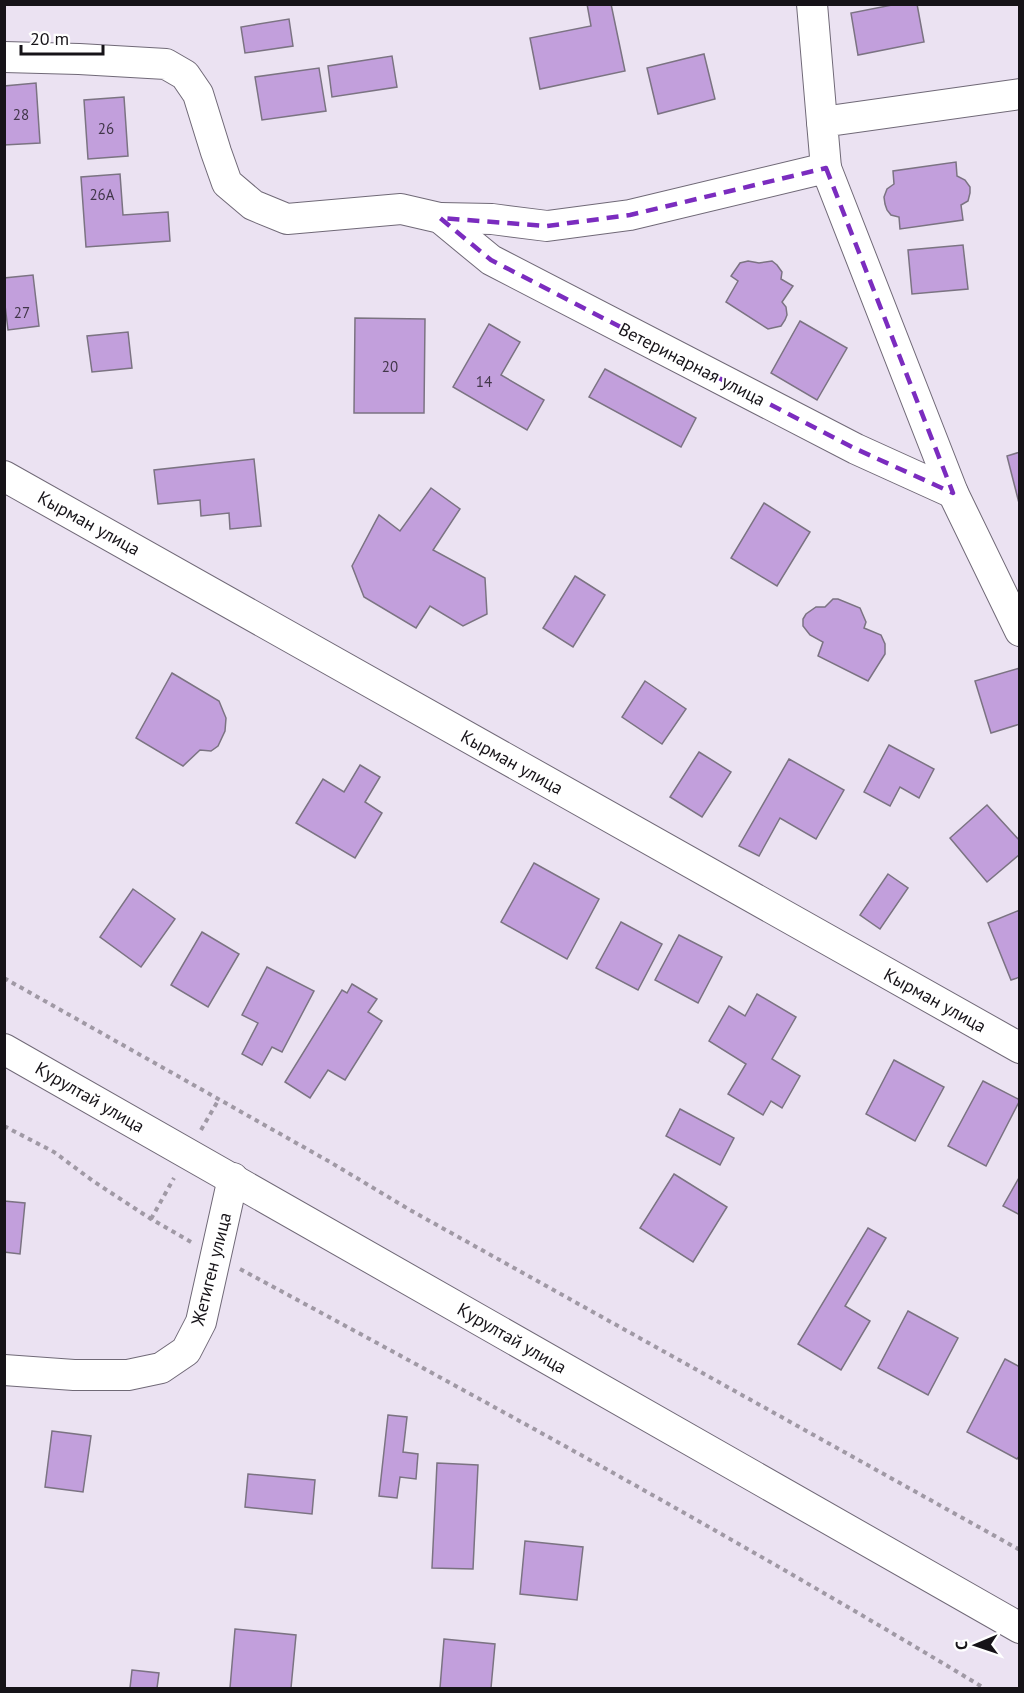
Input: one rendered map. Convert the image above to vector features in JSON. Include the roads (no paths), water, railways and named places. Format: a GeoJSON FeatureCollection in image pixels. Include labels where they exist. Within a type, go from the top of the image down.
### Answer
{"type":"FeatureCollection","features":[{"type":"Feature","properties":{"kind":"street"},"geometry":{"type":"LineString","coordinates":[[812,4],[826,168],[953,493],[1020,631]]}},
{"type":"Feature","properties":{"kind":"street","name":"Ветеринарная улица"},"geometry":{"type":"LineString","coordinates":[[4,57],[166,64],[185,75],[198,94],[227,183],[253,205],[287,219],[401,209],[440,218],[492,219],[547,226],[630,214],[826,168]]}},
{"type":"Feature","properties":{"kind":"street"},"geometry":{"type":"LineString","coordinates":[[822,122],[1020,94]]}},
{"type":"Feature","properties":{"kind":"street","name":"Ветеринарная улица"},"geometry":{"type":"LineString","coordinates":[[440,218],[491,260],[856,449],[953,493]]}},
{"type":"Feature","properties":{"kind":"street","name":"Кырман улица"},"geometry":{"type":"LineString","coordinates":[[4,476],[1020,1048]]}},
{"type":"Feature","properties":{"kind":"street","name":"Курултай улица"},"geometry":{"type":"LineString","coordinates":[[4,1049],[1020,1628]]}},
{"type":"Feature","properties":{"kind":"street","name":"Жетиген улица"},"geometry":{"type":"LineString","coordinates":[[4,1370],[74,1375],[128,1375],[160,1368],[186,1351],[201,1322],[233,1178]]}}]}
